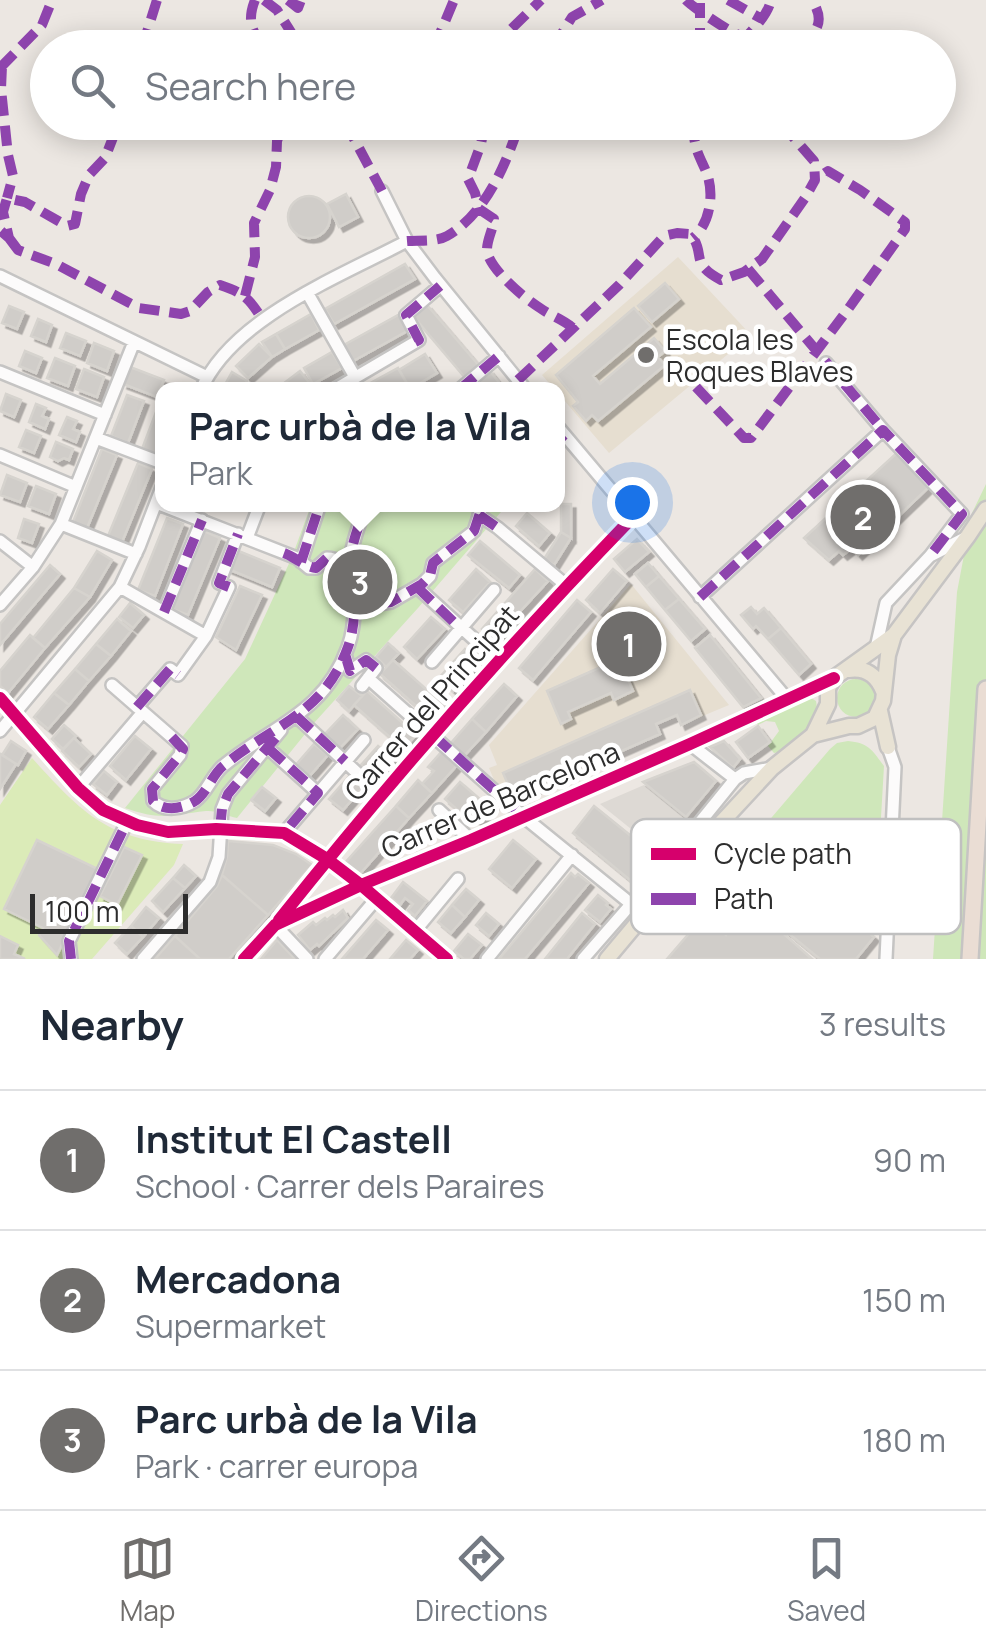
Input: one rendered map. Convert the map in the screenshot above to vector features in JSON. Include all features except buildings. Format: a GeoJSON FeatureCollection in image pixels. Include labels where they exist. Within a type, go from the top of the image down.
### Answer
{"type":"FeatureCollection","features":[{"type":"Feature","properties":{"kind":"highway"},"geometry":{"type":"LineString","coordinates":[[970,959],[986,689]]}},
{"type":"Feature","properties":{"kind":"main road"},"geometry":{"type":"LineString","coordinates":[[888,747],[880,711],[894,636],[986,508]]}},
{"type":"Feature","properties":{"kind":"main road"},"geometry":{"type":"LineString","coordinates":[[814,735],[828,702],[828,688],[894,636]]}},
{"type":"Feature","properties":{"kind":"main road"},"geometry":{"type":"LineString","coordinates":[[841,674],[860,669],[872,674],[883,692]]}},
{"type":"Feature","properties":{"kind":"main road"},"geometry":{"type":"LineString","coordinates":[[828,702],[834,716],[888,747]]}},
{"type":"Feature","properties":{"kind":"main road"},"geometry":{"type":"LineString","coordinates":[[725,819],[772,768],[814,735],[854,726],[875,718],[880,711]]}},
{"type":"Feature","properties":{"kind":"main road"},"geometry":{"type":"LineString","coordinates":[[607,959],[631,931]]}},
{"type":"Feature","properties":{"kind":"street"},"geometry":{"type":"LineString","coordinates":[[382,191],[407,241],[520,382]]}},
{"type":"Feature","properties":{"kind":"street"},"geometry":{"type":"LineString","coordinates":[[204,382],[231,346],[262,320],[407,241]]}},
{"type":"Feature","properties":{"kind":"street"},"geometry":{"type":"LineString","coordinates":[[0,276],[206,376]]}},
{"type":"Feature","properties":{"kind":"street"},"geometry":{"type":"LineString","coordinates":[[346,382],[420,340],[406,314],[440,286]]}},
{"type":"Feature","properties":{"kind":"street"},"geometry":{"type":"LineString","coordinates":[[308,294],[354,377]]}},
{"type":"Feature","properties":{"kind":"street"},"geometry":{"type":"LineString","coordinates":[[0,604],[33,567],[61,524],[134,342]]}},
{"type":"Feature","properties":{"kind":"street"},"geometry":{"type":"LineString","coordinates":[[468,382],[499,356]]}},
{"type":"Feature","properties":{"kind":"street"},"geometry":{"type":"LineString","coordinates":[[826,363],[962,514],[886,603],[876,648]]}},
{"type":"Feature","properties":{"kind":"street"},"geometry":{"type":"LineString","coordinates":[[0,372],[105,415]]}},
{"type":"Feature","properties":{"kind":"street"},"geometry":{"type":"LineString","coordinates":[[700,597],[883,430]]}},
{"type":"Feature","properties":{"kind":"street"},"geometry":{"type":"LineString","coordinates":[[96,438],[155,460]]}},
{"type":"Feature","properties":{"kind":"street"},"geometry":{"type":"LineString","coordinates":[[565,440],[787,700]]}},
{"type":"Feature","properties":{"kind":"street"},"geometry":{"type":"LineString","coordinates":[[0,455],[76,487]]}},
{"type":"Feature","properties":{"kind":"street"},"geometry":{"type":"LineString","coordinates":[[0,731],[120,587],[155,505]]}},
{"type":"Feature","properties":{"kind":"street"},"geometry":{"type":"LineString","coordinates":[[182,512],[305,565],[316,568],[327,558],[339,560],[352,575]]}},
{"type":"Feature","properties":{"kind":"street"},"geometry":{"type":"LineString","coordinates":[[78,788],[170,668],[178,675],[206,636],[229,587],[219,583],[256,512]]}},
{"type":"Feature","properties":{"kind":"street"},"geometry":{"type":"LineString","coordinates":[[305,565],[318,512]]}},
{"type":"Feature","properties":{"kind":"street"},"geometry":{"type":"LineString","coordinates":[[112,685],[182,746],[180,755],[152,790],[153,801],[169,809],[196,800],[222,766],[291,720],[330,683],[352,631],[351,558],[364,512]]}},
{"type":"Feature","properties":{"kind":"street"},"geometry":{"type":"LineString","coordinates":[[354,593],[368,603],[391,602],[428,580],[433,563],[474,531],[480,512]]}},
{"type":"Feature","properties":{"kind":"street"},"geometry":{"type":"LineString","coordinates":[[483,512],[567,586]]}},
{"type":"Feature","properties":{"kind":"street","name":"Carrer del Principat"},"geometry":{"type":"LineString","coordinates":[[275,925],[498,661],[632,518]]}},
{"type":"Feature","properties":{"kind":"street"},"geometry":{"type":"LineString","coordinates":[[164,612],[202,520]]}},
{"type":"Feature","properties":{"kind":"street"},"geometry":{"type":"LineString","coordinates":[[61,524],[136,554]]}},
{"type":"Feature","properties":{"kind":"street"},"geometry":{"type":"LineString","coordinates":[[930,556],[968,536]]}},
{"type":"Feature","properties":{"kind":"street"},"geometry":{"type":"LineString","coordinates":[[0,541],[33,567]]}},
{"type":"Feature","properties":{"kind":"street"},"geometry":{"type":"LineString","coordinates":[[120,587],[206,636]]}},
{"type":"Feature","properties":{"kind":"street"},"geometry":{"type":"LineString","coordinates":[[417,587],[498,661]]}},
{"type":"Feature","properties":{"kind":"street"},"geometry":{"type":"LineString","coordinates":[[432,662],[494,590]]}},
{"type":"Feature","properties":{"kind":"street"},"geometry":{"type":"LineString","coordinates":[[345,654],[350,671],[366,660],[369,677],[524,817],[630,903],[583,959]]}},
{"type":"Feature","properties":{"kind":"street","name":"Carrer de Barcelona"},"geometry":{"type":"LineString","coordinates":[[244,959],[275,925],[841,674]]}},
{"type":"Feature","properties":{"kind":"street","name":"Carrer de Barcelona"},"geometry":{"type":"LineString","coordinates":[[787,700],[808,694],[828,702]]}},
{"type":"Feature","properties":{"kind":"street"},"geometry":{"type":"LineString","coordinates":[[0,698],[78,788],[104,810],[127,822],[168,832],[220,829],[284,834],[361,885],[448,959]]}},
{"type":"Feature","properties":{"kind":"street"},"geometry":{"type":"LineString","coordinates":[[144,959],[210,882],[228,794],[291,720]]}},
{"type":"Feature","properties":{"kind":"street"},"geometry":{"type":"LineString","coordinates":[[291,720],[382,796]]}},
{"type":"Feature","properties":{"kind":"street"},"geometry":{"type":"LineString","coordinates":[[284,834],[364,740]]}},
{"type":"Feature","properties":{"kind":"street"},"geometry":{"type":"LineString","coordinates":[[690,744],[735,778]]}},
{"type":"Feature","properties":{"kind":"street"},"geometry":{"type":"LineString","coordinates":[[888,747],[895,766],[893,819]]}},
{"type":"Feature","properties":{"kind":"street"},"geometry":{"type":"LineString","coordinates":[[268,748],[318,793]]}},
{"type":"Feature","properties":{"kind":"street"},"geometry":{"type":"LineString","coordinates":[[702,819],[735,778],[772,768]]}},
{"type":"Feature","properties":{"kind":"street"},"geometry":{"type":"LineString","coordinates":[[439,810],[472,840]]}},
{"type":"Feature","properties":{"kind":"street"},"geometry":{"type":"LineString","coordinates":[[71,959],[69,941],[127,822]]}},
{"type":"Feature","properties":{"kind":"street"},"geometry":{"type":"LineString","coordinates":[[486,959],[572,855]]}},
{"type":"Feature","properties":{"kind":"street"},"geometry":{"type":"LineString","coordinates":[[415,931],[458,879]]}},
{"type":"Feature","properties":{"kind":"street"},"geometry":{"type":"LineString","coordinates":[[325,959],[376,898]]}},
{"type":"Feature","properties":{"kind":"street"},"geometry":{"type":"LineString","coordinates":[[275,925],[307,959]]}},
{"type":"Feature","properties":{"kind":"street"},"geometry":{"type":"LineString","coordinates":[[886,959],[887,934]]}},
{"type":"Feature","properties":{"kind":"street"},"geometry":{"type":"LineString","coordinates":[[425,959],[434,948]]}},
{"type":"Feature","properties":{"kind":"shaded area","name":"Escola les Roques Blaves"},"geometry":{"type":"Polygon","coordinates":[[[678,257],[751,335],[609,453],[565,401],[565,382],[548,382],[542,375],[678,257]]]}},
{"type":"Feature","properties":{"kind":"shaded area"},"geometry":{"type":"Polygon","coordinates":[[[631,584],[729,705],[681,725],[676,715],[656,724],[660,734],[515,798],[511,789],[500,794],[489,768],[497,765],[489,745],[631,584]]]}},
{"type":"Feature","properties":{"kind":"shaded area"},"geometry":{"type":"Polygon","coordinates":[[[644,785],[687,819],[631,819],[631,829],[600,804],[644,785]]]}},
{"type":"Feature","properties":{"kind":"green space"},"geometry":{"type":"Polygon","coordinates":[[[986,484],[986,959],[933,959],[935,934],[961,934],[961,819],[942,819],[957,592],[972,513],[986,484]]]}},
{"type":"Feature","properties":{"kind":"green space"},"geometry":{"type":"Polygon","coordinates":[[[308,512],[501,512],[314,723],[237,818],[210,811],[157,816],[125,808],[245,659],[308,512]]]}},
{"type":"Feature","properties":{"kind":"green space"},"geometry":{"type":"Polygon","coordinates":[[[856,679],[870,684],[875,698],[870,712],[856,717],[842,712],[837,698],[842,684],[856,679]]]}},
{"type":"Feature","properties":{"kind":"green space"},"geometry":{"type":"Polygon","coordinates":[[[811,698],[816,701],[817,710],[811,727],[791,747],[774,753],[768,746],[779,731],[775,722],[756,722],[811,698]]]}},
{"type":"Feature","properties":{"kind":"green space"},"geometry":{"type":"Polygon","coordinates":[[[837,743],[861,744],[884,766],[881,819],[770,819],[830,749],[837,743]]]}},
{"type":"Feature","properties":{"kind":"green space"},"geometry":{"type":"Polygon","coordinates":[[[32,758],[97,820],[135,837],[183,844],[174,865],[92,959],[0,959],[0,805],[32,758]]]}},
{"type":"Feature","properties":{"kind":"marked path"},"geometry":{"type":"LineString","coordinates":[[37,30],[52,0]]}},
{"type":"Feature","properties":{"kind":"marked path"},"geometry":{"type":"LineString","coordinates":[[148,30],[157,0]]}},
{"type":"Feature","properties":{"kind":"marked path"},"geometry":{"type":"LineString","coordinates":[[254,30],[251,14],[255,0]]}},
{"type":"Feature","properties":{"kind":"marked path"},"geometry":{"type":"LineString","coordinates":[[264,0],[277,10],[290,30]]}},
{"type":"Feature","properties":{"kind":"marked path"},"geometry":{"type":"LineString","coordinates":[[288,0],[298,8],[301,0]]}},
{"type":"Feature","properties":{"kind":"marked path"},"geometry":{"type":"LineString","coordinates":[[442,30],[454,0]]}},
{"type":"Feature","properties":{"kind":"marked path"},"geometry":{"type":"LineString","coordinates":[[510,30],[541,0]]}},
{"type":"Feature","properties":{"kind":"marked path"},"geometry":{"type":"LineString","coordinates":[[564,30],[572,17],[602,0]]}},
{"type":"Feature","properties":{"kind":"marked path"},"geometry":{"type":"LineString","coordinates":[[686,0],[728,30]]}},
{"type":"Feature","properties":{"kind":"marked path"},"geometry":{"type":"LineString","coordinates":[[728,0],[762,19]]}},
{"type":"Feature","properties":{"kind":"marked path"},"geometry":{"type":"LineString","coordinates":[[752,30],[771,0]]}},
{"type":"Feature","properties":{"kind":"marked path"},"geometry":{"type":"LineString","coordinates":[[812,0],[819,22],[815,30]]}},
{"type":"Feature","properties":{"kind":"marked path"},"geometry":{"type":"LineString","coordinates":[[700,3],[700,30]]}},
{"type":"Feature","properties":{"kind":"marked path"},"geometry":{"type":"LineString","coordinates":[[0,68],[30,37]]}},
{"type":"Feature","properties":{"kind":"marked path"},"geometry":{"type":"LineString","coordinates":[[2,66],[1,89],[13,176],[7,198]]}},
{"type":"Feature","properties":{"kind":"marked path"},"geometry":{"type":"LineString","coordinates":[[1,231],[9,238],[3,212],[7,198],[25,202],[67,226],[75,224],[89,175],[105,158],[112,140]]}},
{"type":"Feature","properties":{"kind":"marked path"},"geometry":{"type":"LineString","coordinates":[[245,296],[255,257],[254,223],[270,190],[277,140]]}},
{"type":"Feature","properties":{"kind":"marked path"},"geometry":{"type":"LineString","coordinates":[[355,140],[382,191]]}},
{"type":"Feature","properties":{"kind":"marked path"},"geometry":{"type":"LineString","coordinates":[[479,140],[481,144]]}},
{"type":"Feature","properties":{"kind":"marked path"},"geometry":{"type":"LineString","coordinates":[[482,140],[468,179],[479,209],[494,219],[487,246],[489,257],[500,274],[533,304],[574,329]]}},
{"type":"Feature","properties":{"kind":"marked path"},"geometry":{"type":"LineString","coordinates":[[407,241],[443,238],[473,215],[501,170],[514,140]]}},
{"type":"Feature","properties":{"kind":"marked path"},"geometry":{"type":"LineString","coordinates":[[693,238],[706,218],[710,193],[695,140]]}},
{"type":"Feature","properties":{"kind":"marked path"},"geometry":{"type":"LineString","coordinates":[[518,380],[619,285],[664,236],[690,234],[701,263],[721,280],[744,272],[762,259],[815,180],[814,161],[796,140]]}},
{"type":"Feature","properties":{"kind":"marked path"},"geometry":{"type":"LineString","coordinates":[[696,387],[744,438],[751,438],[905,229],[905,222],[828,171],[815,180]]}},
{"type":"Feature","properties":{"kind":"marked path"},"geometry":{"type":"LineString","coordinates":[[9,238],[18,250],[56,264],[139,308],[181,314],[220,285],[245,297],[262,319]]}},
{"type":"Feature","properties":{"kind":"marked path"},"geometry":{"type":"LineString","coordinates":[[748,269],[883,430]]}},
{"type":"Feature","properties":{"kind":"marked path"},"geometry":{"type":"LineString","coordinates":[[415,342],[419,340],[406,315],[440,286]]}},
{"type":"Feature","properties":{"kind":"marked path"},"geometry":{"type":"LineString","coordinates":[[468,382],[499,356]]}},
{"type":"Feature","properties":{"kind":"marked path"},"geometry":{"type":"LineString","coordinates":[[700,597],[883,430],[962,514],[930,556]]}},
{"type":"Feature","properties":{"kind":"marked path"},"geometry":{"type":"LineString","coordinates":[[301,562],[317,512]]}},
{"type":"Feature","properties":{"kind":"marked path"},"geometry":{"type":"LineString","coordinates":[[172,737],[183,749],[152,789],[153,801],[173,808],[195,801],[223,766],[295,716],[325,688],[338,670],[352,634],[351,556],[363,512]]}},
{"type":"Feature","properties":{"kind":"marked path"},"geometry":{"type":"LineString","coordinates":[[354,593],[378,604],[391,602],[422,584],[430,576],[433,563],[474,531],[480,512]]}},
{"type":"Feature","properties":{"kind":"marked path"},"geometry":{"type":"LineString","coordinates":[[479,515],[498,528]]}},
{"type":"Feature","properties":{"kind":"marked path"},"geometry":{"type":"LineString","coordinates":[[164,612],[202,520]]}},
{"type":"Feature","properties":{"kind":"marked path"},"geometry":{"type":"LineString","coordinates":[[229,587],[219,583],[238,534]]}},
{"type":"Feature","properties":{"kind":"marked path"},"geometry":{"type":"LineString","coordinates":[[284,553],[316,568],[327,558],[335,559],[351,575]]}},
{"type":"Feature","properties":{"kind":"marked path"},"geometry":{"type":"LineString","coordinates":[[417,587],[460,628]]}},
{"type":"Feature","properties":{"kind":"marked path"},"geometry":{"type":"LineString","coordinates":[[345,654],[350,671],[366,660],[376,668]]}},
{"type":"Feature","properties":{"kind":"marked path"},"geometry":{"type":"LineString","coordinates":[[137,707],[170,669],[178,675]]}},
{"type":"Feature","properties":{"kind":"marked path"},"geometry":{"type":"LineString","coordinates":[[296,716],[345,761]]}},
{"type":"Feature","properties":{"kind":"marked path"},"geometry":{"type":"LineString","coordinates":[[220,829],[228,794],[277,736]]}},
{"type":"Feature","properties":{"kind":"marked path"},"geometry":{"type":"LineString","coordinates":[[434,736],[524,817]]}},
{"type":"Feature","properties":{"kind":"marked path"},"geometry":{"type":"LineString","coordinates":[[268,748],[318,793],[284,833]]}},
{"type":"Feature","properties":{"kind":"marked path"},"geometry":{"type":"LineString","coordinates":[[71,959],[69,941],[127,822]]}},
{"type":"Feature","properties":{"kind":"cycle path"},"geometry":{"type":"LineString","coordinates":[[279,920],[451,715],[632,518]]}},
{"type":"Feature","properties":{"kind":"cycle path"},"geometry":{"type":"LineString","coordinates":[[244,959],[275,925],[834,678]]}},
{"type":"Feature","properties":{"kind":"cycle path"},"geometry":{"type":"LineString","coordinates":[[0,698],[78,788],[103,810],[137,825],[168,832],[216,829],[284,833],[361,885],[447,959]]}},
{"type":"Feature","properties":{"kind":"place","name":"Escola les Roques Blaves"},"geometry":{"type":"Point","coordinates":[646,355]}},
{"type":"Feature","properties":{"kind":"place","name":"Mercadona"},"geometry":{"type":"Point","coordinates":[863,517]}},
{"type":"Feature","properties":{"kind":"place","name":"Parc urbà de la Vila"},"geometry":{"type":"Point","coordinates":[360,582]}},
{"type":"Feature","properties":{"kind":"place","name":"Institut El Castell"},"geometry":{"type":"Point","coordinates":[629,644]}}]}
